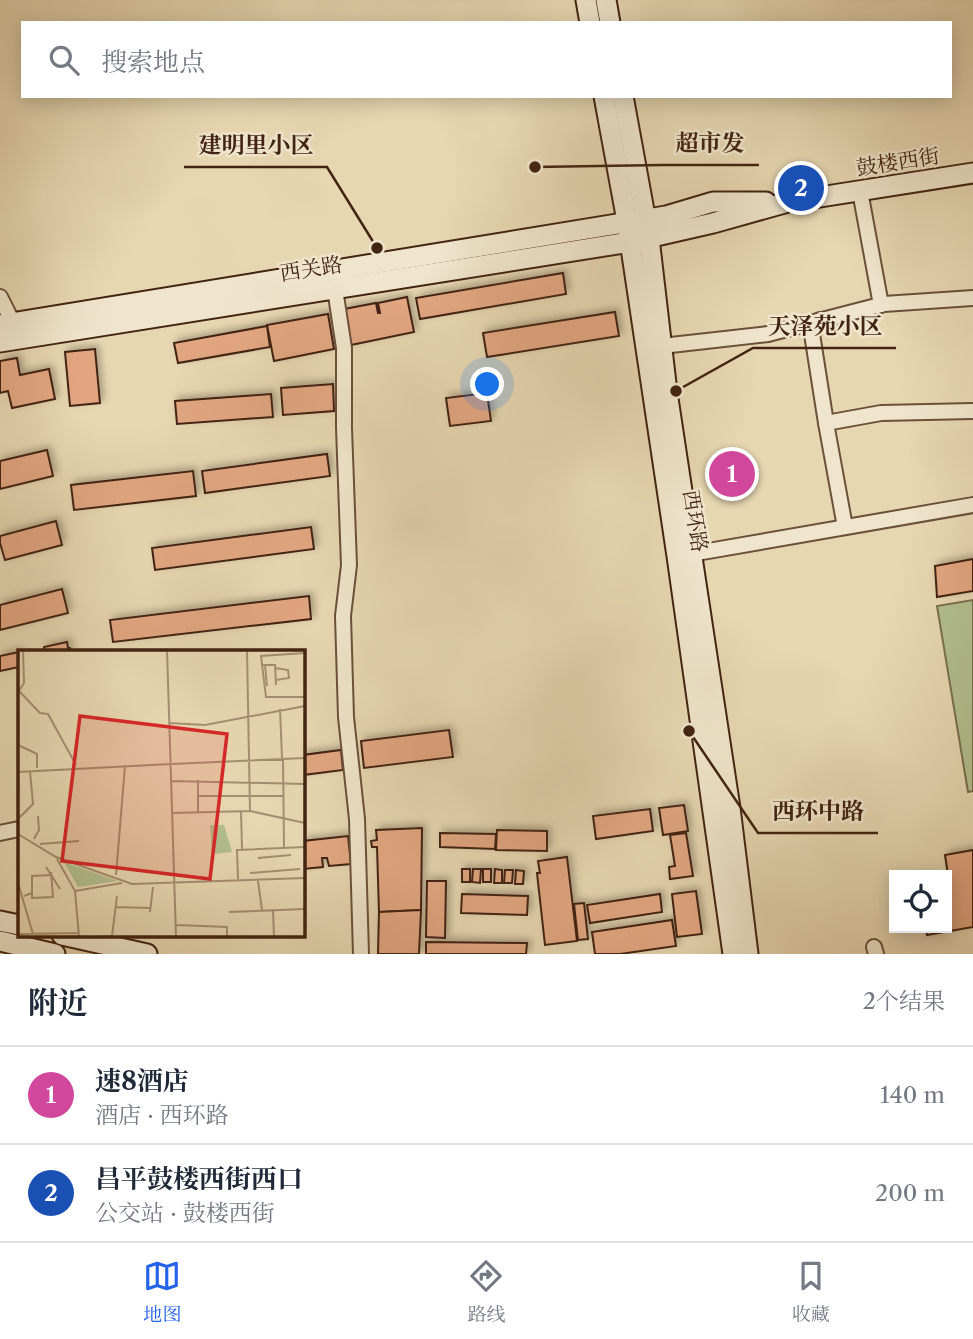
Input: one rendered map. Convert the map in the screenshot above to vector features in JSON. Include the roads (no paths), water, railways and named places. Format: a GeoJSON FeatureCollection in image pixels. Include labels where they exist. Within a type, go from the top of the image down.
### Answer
{"type":"FeatureCollection","features":[{"type":"Feature","properties":{"kind":"street"},"geometry":{"type":"LineString","coordinates":[[586,0],[590,21]]}},
{"type":"Feature","properties":{"kind":"street"},"geometry":{"type":"LineString","coordinates":[[606,0],[610,21]]}},
{"type":"Feature","properties":{"kind":"street","name":"西环路"},"geometry":{"type":"LineString","coordinates":[[605,98],[638,230]]}},
{"type":"Feature","properties":{"kind":"street","name":"西环路"},"geometry":{"type":"LineString","coordinates":[[623,98],[653,347],[684,555],[733,954]]}},
{"type":"Feature","properties":{"kind":"street","name":"鼓楼西街"},"geometry":{"type":"LineString","coordinates":[[638,230],[713,202],[788,202],[973,173]]}},
{"type":"Feature","properties":{"kind":"street"},"geometry":{"type":"LineString","coordinates":[[860,191],[881,305]]}},
{"type":"Feature","properties":{"kind":"street","name":"西关路"},"geometry":{"type":"LineString","coordinates":[[0,342],[335,289],[638,230]]}},
{"type":"Feature","properties":{"kind":"street","name":"西关路"},"geometry":{"type":"LineString","coordinates":[[6,324],[315,274],[638,230]]}},
{"type":"Feature","properties":{"kind":"street"},"geometry":{"type":"LineString","coordinates":[[335,289],[344,348],[349,565],[343,616],[346,717],[357,818],[360,954]]}},
{"type":"Feature","properties":{"kind":"street"},"geometry":{"type":"LineString","coordinates":[[0,298],[6,324]]}},
{"type":"Feature","properties":{"kind":"street"},"geometry":{"type":"LineString","coordinates":[[653,347],[768,334],[881,305],[973,298]]}},
{"type":"Feature","properties":{"kind":"street"},"geometry":{"type":"LineString","coordinates":[[820,320],[812,334],[845,527]]}},
{"type":"Feature","properties":{"kind":"street"},"geometry":{"type":"LineString","coordinates":[[826,423],[881,413],[973,411]]}},
{"type":"Feature","properties":{"kind":"street"},"geometry":{"type":"LineString","coordinates":[[684,555],[973,505]]}},
{"type":"Feature","properties":{"kind":"street","name":"西环路"},"geometry":{"type":"LineString","coordinates":[[684,555],[730,808],[748,954]]}},
{"type":"Feature","properties":{"kind":"street"},"geometry":{"type":"LineString","coordinates":[[0,833],[18,829]]}},
{"type":"Feature","properties":{"kind":"street"},"geometry":{"type":"LineString","coordinates":[[0,921],[18,925]]}},
{"type":"Feature","properties":{"kind":"street"},"geometry":{"type":"LineString","coordinates":[[66,936],[147,954]]}},
{"type":"Feature","properties":{"kind":"street"},"geometry":{"type":"LineString","coordinates":[[0,941],[55,954]]}},
{"type":"Feature","properties":{"kind":"place","name":"超市发"},"geometry":{"type":"Point","coordinates":[535,167]}},
{"type":"Feature","properties":{"kind":"place","name":"昌平鼓楼西街西口"},"geometry":{"type":"Point","coordinates":[801,188]}},
{"type":"Feature","properties":{"kind":"place","name":"建明里小区"},"geometry":{"type":"Point","coordinates":[377,248]}},
{"type":"Feature","properties":{"kind":"place","name":"天泽苑小区"},"geometry":{"type":"Point","coordinates":[676,391]}},
{"type":"Feature","properties":{"kind":"place","name":"速8酒店"},"geometry":{"type":"Point","coordinates":[732,474]}},
{"type":"Feature","properties":{"kind":"place","name":"西环中路"},"geometry":{"type":"Point","coordinates":[689,731]}}]}
